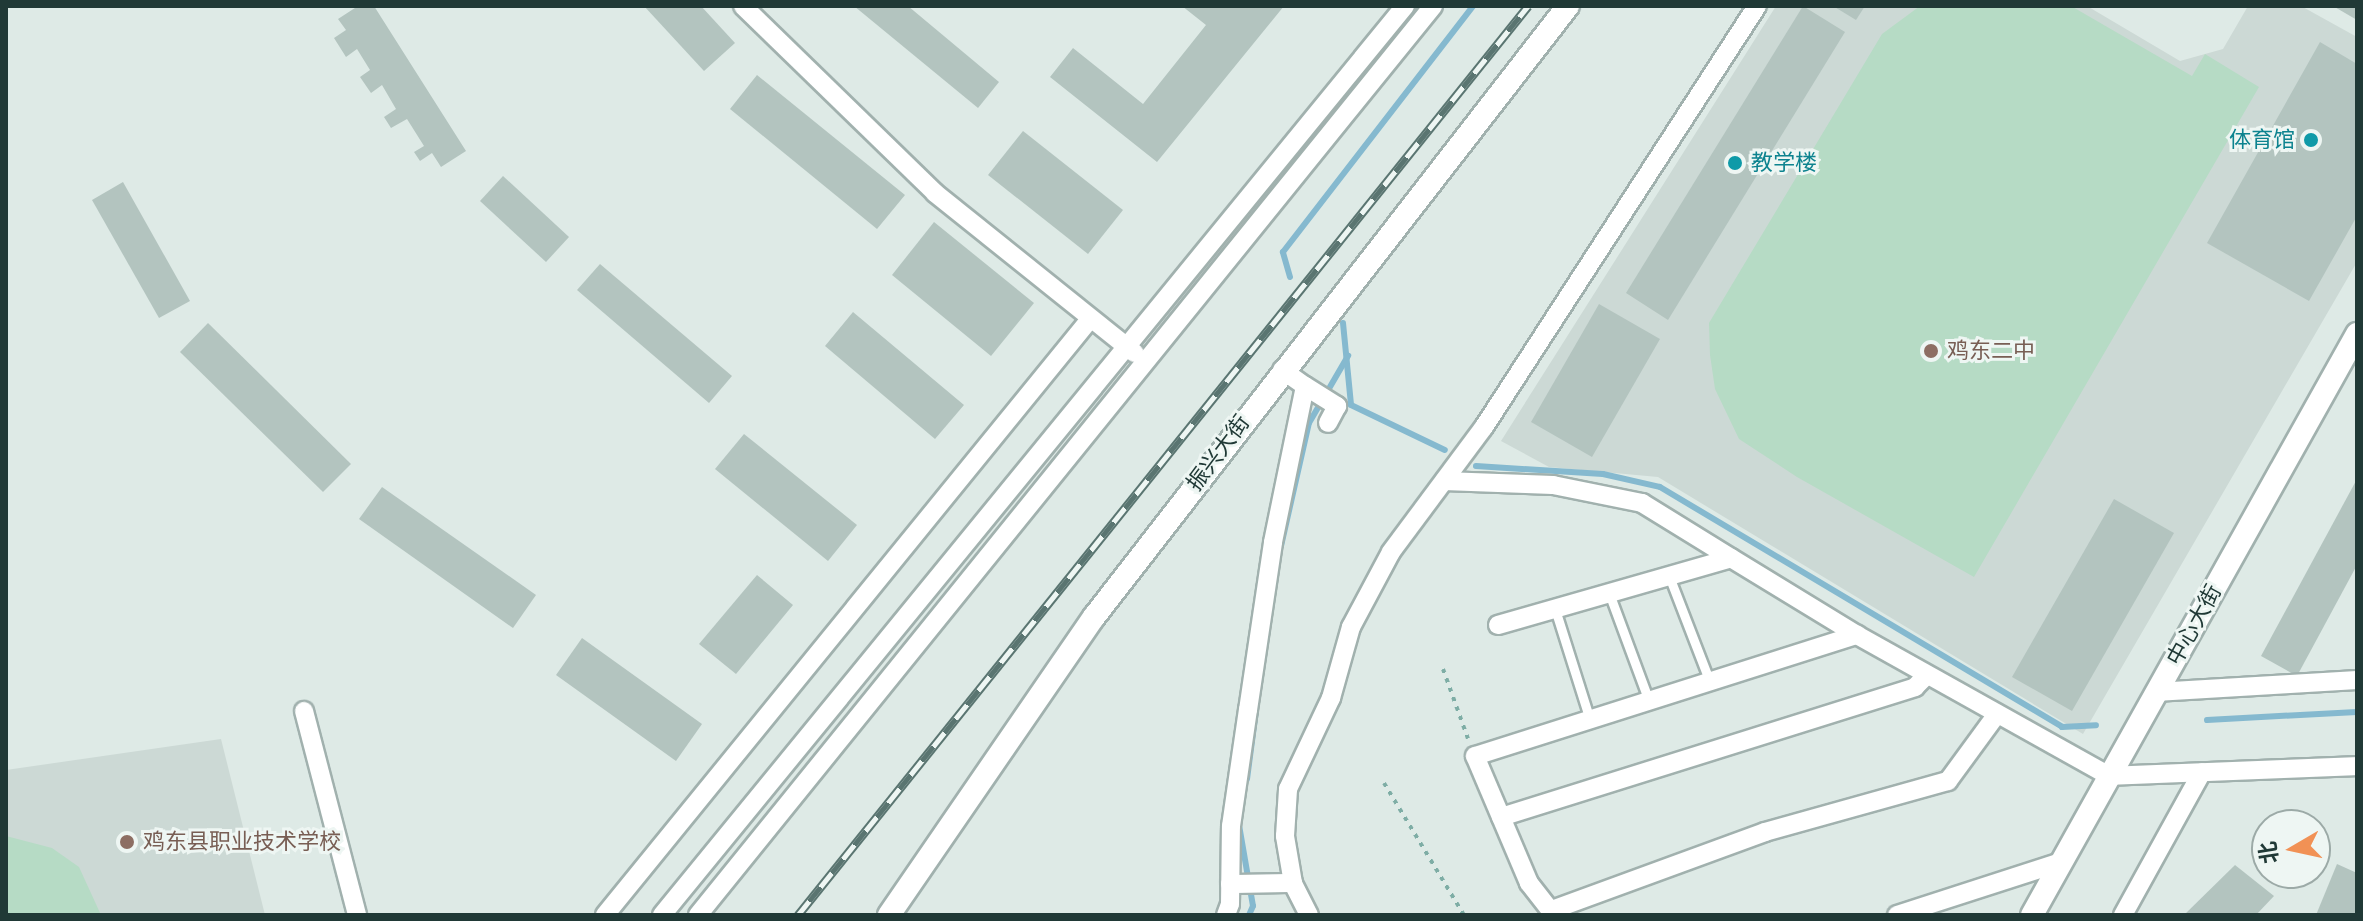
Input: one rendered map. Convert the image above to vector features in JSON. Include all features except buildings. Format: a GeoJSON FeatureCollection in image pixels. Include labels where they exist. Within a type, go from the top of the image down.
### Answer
{"type":"FeatureCollection","features":[{"type":"Feature","properties":{"kind":"street"},"geometry":{"type":"LineString","coordinates":[[743,6],[935,193],[1147,362]]}},
{"type":"Feature","properties":{"kind":"street"},"geometry":{"type":"LineString","coordinates":[[662,915],[1405,6]]}},
{"type":"Feature","properties":{"kind":"street"},"geometry":{"type":"LineString","coordinates":[[698,915],[1433,6]]}},
{"type":"Feature","properties":{"kind":"street","name":"振兴大街"},"geometry":{"type":"LineString","coordinates":[[889,915],[1094,617],[1282,370],[1568,6]]}},
{"type":"Feature","properties":{"kind":"street"},"geometry":{"type":"LineString","coordinates":[[1309,915],[1293,883],[1285,836],[1288,789],[1331,698],[1351,627],[1391,552],[1444,481],[1757,6]]}},
{"type":"Feature","properties":{"kind":"street"},"geometry":{"type":"LineString","coordinates":[[605,915],[1090,319]]}},
{"type":"Feature","properties":{"kind":"street","name":"中心大街"},"geometry":{"type":"LineString","coordinates":[[2032,915],[2357,334]]}},
{"type":"Feature","properties":{"kind":"street"},"geometry":{"type":"LineString","coordinates":[[1282,370],[1337,406],[1328,423]]}},
{"type":"Feature","properties":{"kind":"street"},"geometry":{"type":"LineString","coordinates":[[1226,915],[1231,826],[1250,694],[1305,386]]}},
{"type":"Feature","properties":{"kind":"street"},"geometry":{"type":"LineString","coordinates":[[1444,481],[1553,485],[1642,503],[1857,635],[2109,776],[2357,766]]}},
{"type":"Feature","properties":{"kind":"street"},"geometry":{"type":"LineString","coordinates":[[1498,625],[1731,558]]}},
{"type":"Feature","properties":{"kind":"street"},"geometry":{"type":"LineString","coordinates":[[1857,635],[1475,756],[1529,883],[1553,913],[1765,832],[1948,781],[1997,714]]}},
{"type":"Feature","properties":{"kind":"street"},"geometry":{"type":"LineString","coordinates":[[1501,817],[1915,687],[1927,675]]}},
{"type":"Feature","properties":{"kind":"street"},"geometry":{"type":"LineString","coordinates":[[2156,692],[2357,680]]}},
{"type":"Feature","properties":{"kind":"street"},"geometry":{"type":"LineString","coordinates":[[304,711],[357,915]]}},
{"type":"Feature","properties":{"kind":"street"},"geometry":{"type":"LineString","coordinates":[[2123,915],[2202,772]]}},
{"type":"Feature","properties":{"kind":"street"},"geometry":{"type":"LineString","coordinates":[[1897,915],[2061,862]]}},
{"type":"Feature","properties":{"kind":"street"},"geometry":{"type":"LineString","coordinates":[[1230,884],[1293,883]]}},
{"type":"Feature","properties":{"kind":"lane"},"geometry":{"type":"LineString","coordinates":[[1669,576],[1710,682]]}},
{"type":"Feature","properties":{"kind":"lane"},"geometry":{"type":"LineString","coordinates":[[1609,593],[1649,701]]}},
{"type":"Feature","properties":{"kind":"lane"},"geometry":{"type":"LineString","coordinates":[[1555,609],[1590,720]]}},
{"type":"Feature","properties":{"kind":"path"},"geometry":{"type":"LineString","coordinates":[[1443,669],[1475,756]]}},
{"type":"Feature","properties":{"kind":"path"},"geometry":{"type":"LineString","coordinates":[[1384,783],[1464,915]]}},
{"type":"Feature","properties":{"kind":"shaded area","name":"鸡东二中"},"geometry":{"type":"Polygon","coordinates":[[[1776,6],[2087,6],[2180,61],[2223,49],[2248,6],[2301,6],[2357,37],[2357,262],[2083,734],[1658,477],[1549,467],[1501,441],[1776,6]]]}},
{"type":"Feature","properties":{"kind":"shaded area","name":"鸡东县职业技术学校"},"geometry":{"type":"Polygon","coordinates":[[[221,739],[265,915],[6,915],[6,770],[221,739]]]}},
{"type":"Feature","properties":{"kind":"green space"},"geometry":{"type":"Polygon","coordinates":[[[1920,6],[2071,6],[2192,76],[2205,54],[2259,87],[1974,577],[1797,477],[1739,439],[1715,389],[1710,355],[1709,323],[1882,34],[1920,6]]]}},
{"type":"Feature","properties":{"kind":"green space"},"geometry":{"type":"Polygon","coordinates":[[[6,836],[52,848],[79,867],[101,915],[6,915],[6,836]]]}},
{"type":"Feature","properties":{"kind":"waterway"},"geometry":{"type":"LineString","coordinates":[[1290,277],[1283,252],[1473,6]]}},
{"type":"Feature","properties":{"kind":"waterway"},"geometry":{"type":"LineString","coordinates":[[1343,323],[1351,405],[1445,450]]}},
{"type":"Feature","properties":{"kind":"waterway"},"geometry":{"type":"LineString","coordinates":[[1281,546],[1309,423],[1348,356]]}},
{"type":"Feature","properties":{"kind":"waterway"},"geometry":{"type":"LineString","coordinates":[[1476,466],[1603,474],[1660,487],[2062,727],[2096,725]]}},
{"type":"Feature","properties":{"kind":"waterway"},"geometry":{"type":"LineString","coordinates":[[1247,779],[1256,711]]}},
{"type":"Feature","properties":{"kind":"waterway"},"geometry":{"type":"LineString","coordinates":[[2207,720],[2357,712]]}},
{"type":"Feature","properties":{"kind":"waterway"},"geometry":{"type":"LineString","coordinates":[[1239,825],[1253,906],[1249,915]]}},
{"type":"Feature","properties":{"kind":"railway"},"geometry":{"type":"LineString","coordinates":[[798,915],[1528,6]]}},
{"type":"Feature","properties":{"kind":"place","name":"体育馆"},"geometry":{"type":"Point","coordinates":[2311,140]}},
{"type":"Feature","properties":{"kind":"place","name":"教学楼"},"geometry":{"type":"Point","coordinates":[1735,163]}},
{"type":"Feature","properties":{"kind":"place","name":"鸡东二中"},"geometry":{"type":"Point","coordinates":[1931,351]}},
{"type":"Feature","properties":{"kind":"place","name":"鸡东县职业技术学校"},"geometry":{"type":"Point","coordinates":[127,842]}}]}
